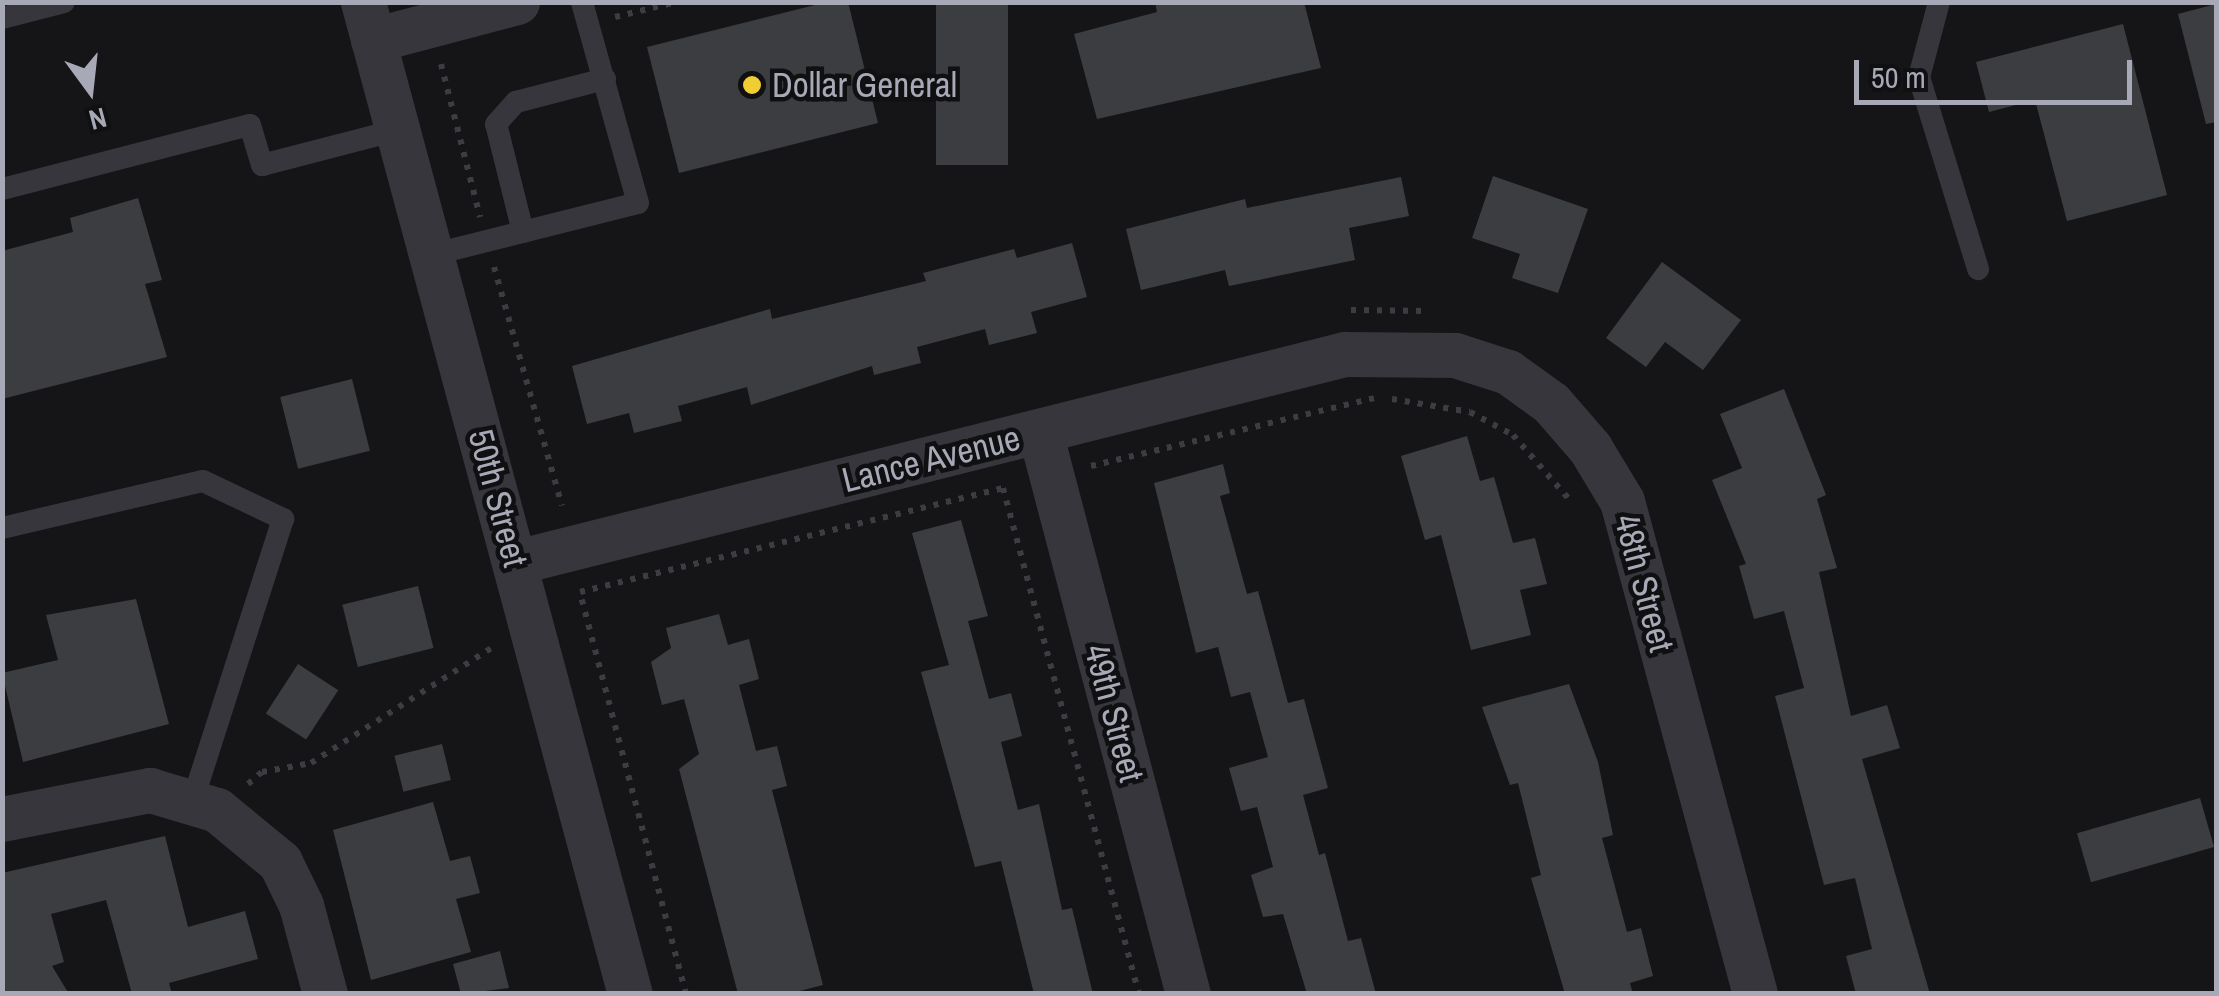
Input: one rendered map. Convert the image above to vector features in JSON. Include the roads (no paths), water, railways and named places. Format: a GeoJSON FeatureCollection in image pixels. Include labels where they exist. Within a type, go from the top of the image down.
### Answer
{"type":"FeatureCollection","features":[{"type":"Feature","properties":{"kind":"street"},"geometry":{"type":"LineString","coordinates":[[368,21],[517,2]]}},
{"type":"Feature","properties":{"kind":"street","name":"50th Street"},"geometry":{"type":"LineString","coordinates":[[368,21],[630,994]]}},
{"type":"Feature","properties":{"kind":"street","name":"Lance Avenue"},"geometry":{"type":"LineString","coordinates":[[516,562],[1040,432],[1338,333]]}},
{"type":"Feature","properties":{"kind":"street","name":"48th Street"},"geometry":{"type":"LineString","coordinates":[[1338,333],[1454,354],[1508,372],[1551,402],[1590,448],[1622,501],[1754,994]]}},
{"type":"Feature","properties":{"kind":"street","name":"49th Street"},"geometry":{"type":"LineString","coordinates":[[1040,432],[1188,994]]}},
{"type":"Feature","properties":{"kind":"street"},"geometry":{"type":"LineString","coordinates":[[2,820],[114,793],[150,790],[204,806],[280,862],[302,905],[325,994]]}},
{"type":"Feature","properties":{"kind":"lane"},"geometry":{"type":"LineString","coordinates":[[2,18],[64,2]]}},
{"type":"Feature","properties":{"kind":"lane"},"geometry":{"type":"LineString","coordinates":[[431,255],[638,204],[582,2]]}},
{"type":"Feature","properties":{"kind":"lane"},"geometry":{"type":"LineString","coordinates":[[1939,2],[1919,77],[1978,269]]}},
{"type":"Feature","properties":{"kind":"lane"},"geometry":{"type":"LineString","coordinates":[[523,232],[496,124],[516,102],[605,79]]}},
{"type":"Feature","properties":{"kind":"lane"},"geometry":{"type":"LineString","coordinates":[[2,189],[250,125],[262,164],[397,130]]}},
{"type":"Feature","properties":{"kind":"lane"},"geometry":{"type":"LineString","coordinates":[[2,528],[202,481],[283,519],[204,806]]}},
{"type":"Feature","properties":{"kind":"place","name":"Dollar General"},"geometry":{"type":"Point","coordinates":[752,85]}}]}
